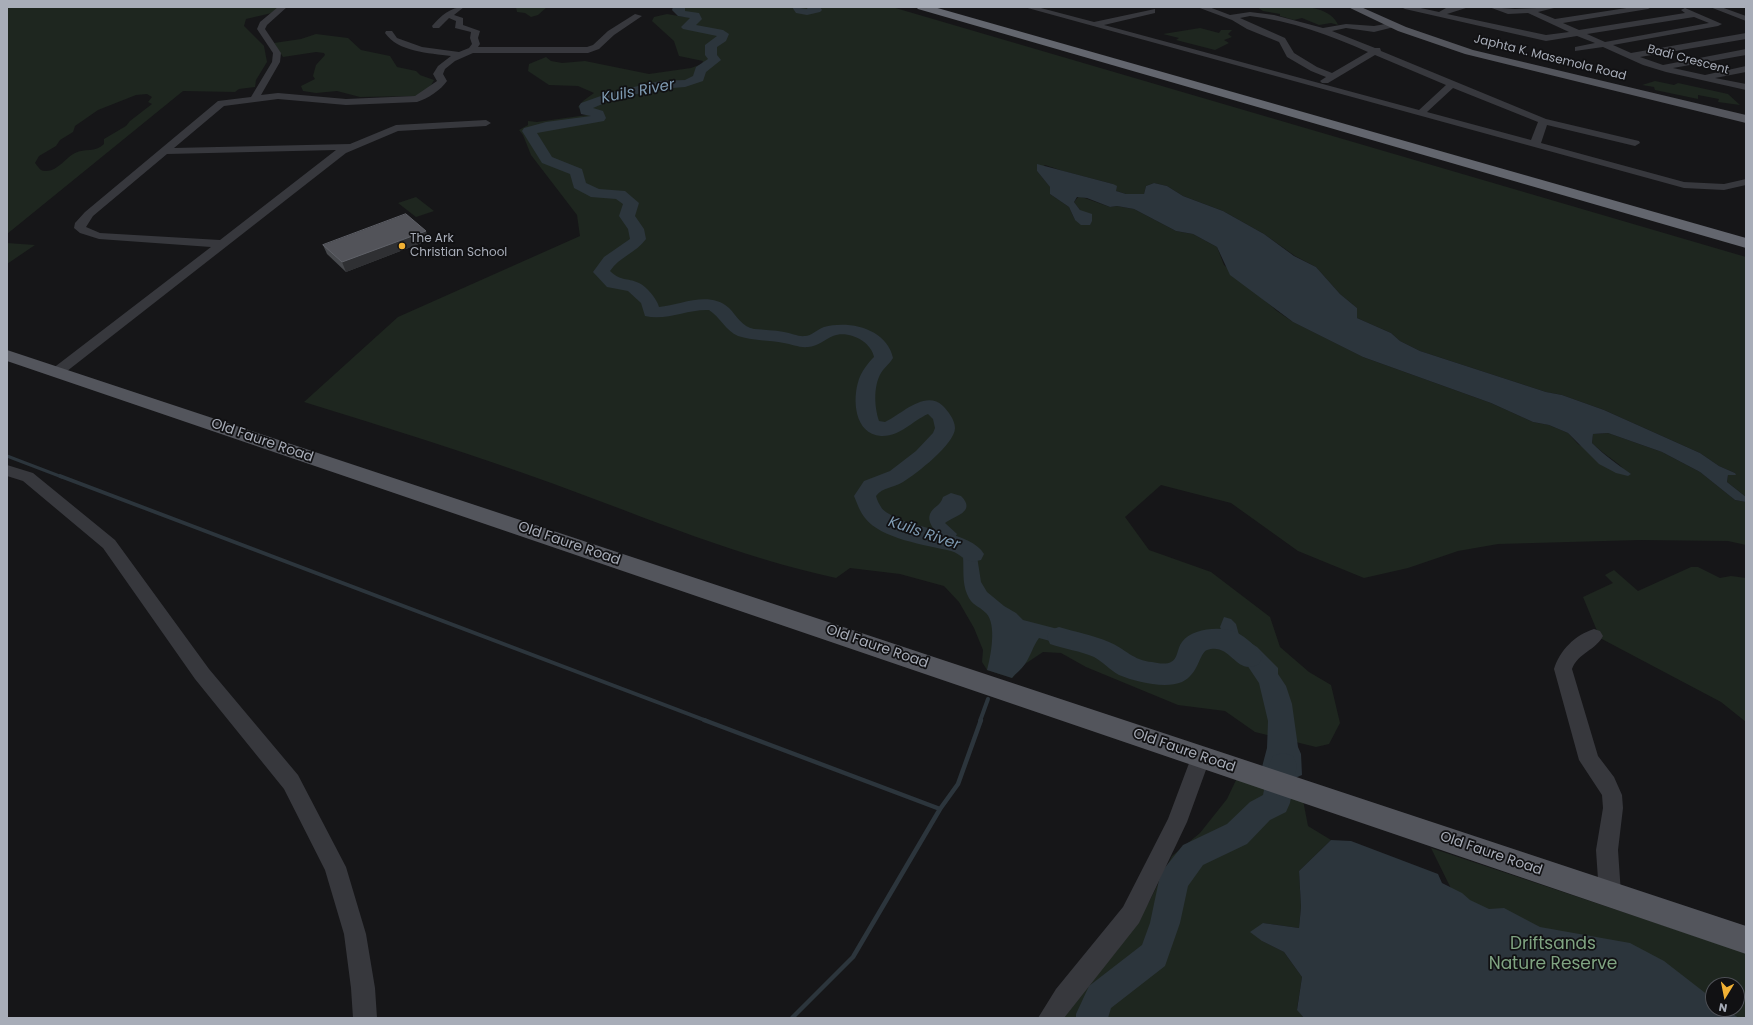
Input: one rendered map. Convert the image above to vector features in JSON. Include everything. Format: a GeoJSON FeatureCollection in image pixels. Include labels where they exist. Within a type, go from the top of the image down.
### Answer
{"type":"FeatureCollection","features":[{"type":"Feature","properties":{"kind":"highway"},"geometry":{"type":"LineString","coordinates":[[922,7],[1746,243]]}},
{"type":"Feature","properties":{"kind":"highway"},"geometry":{"type":"LineString","coordinates":[[961,7],[1478,153]]}},
{"type":"Feature","properties":{"kind":"main road","name":"Japhta K. Masemola Road"},"geometry":{"type":"LineString","coordinates":[[1353,7],[1391,25],[1441,44],[1486,57],[1746,119]]}},
{"type":"Feature","properties":{"kind":"main road","name":"Old Faure Road"},"geometry":{"type":"LineString","coordinates":[[7,355],[1746,940]]}},
{"type":"Feature","properties":{"kind":"street"},"geometry":{"type":"LineString","coordinates":[[255,97],[276,62],[277,53],[261,29],[263,24],[283,7]]}},
{"type":"Feature","properties":{"kind":"street"},"geometry":{"type":"LineString","coordinates":[[436,26],[460,7]]}},
{"type":"Feature","properties":{"kind":"street"},"geometry":{"type":"LineString","coordinates":[[1028,7],[1684,185],[1724,187],[1746,193]]}},
{"type":"Feature","properties":{"kind":"street"},"geometry":{"type":"LineString","coordinates":[[1201,7],[1232,18],[1282,40],[1290,55],[1314,69],[1333,76]]}},
{"type":"Feature","properties":{"kind":"street"},"geometry":{"type":"LineString","coordinates":[[1409,7],[1543,38],[1695,14]]}},
{"type":"Feature","properties":{"kind":"street"},"geometry":{"type":"LineString","coordinates":[[1440,15],[1446,10],[1465,7]]}},
{"type":"Feature","properties":{"kind":"street"},"geometry":{"type":"LineString","coordinates":[[1471,22],[1476,19],[1494,15],[1496,8],[1529,11],[1554,7]]}},
{"type":"Feature","properties":{"kind":"street"},"geometry":{"type":"LineString","coordinates":[[1554,22],[1648,7]]}},
{"type":"Feature","properties":{"kind":"street"},"geometry":{"type":"LineString","coordinates":[[1578,49],[1718,24],[1717,22],[1678,7]]}},
{"type":"Feature","properties":{"kind":"street"},"geometry":{"type":"LineString","coordinates":[[1717,8],[1736,7]]}},
{"type":"Feature","properties":{"kind":"street"},"geometry":{"type":"LineString","coordinates":[[1717,8],[1746,19]]}},
{"type":"Feature","properties":{"kind":"street"},"geometry":{"type":"LineString","coordinates":[[1232,18],[1241,13],[1258,10],[1325,30],[1543,121],[1635,143]]}},
{"type":"Feature","properties":{"kind":"street"},"geometry":{"type":"LineString","coordinates":[[1094,25],[1152,11]]}},
{"type":"Feature","properties":{"kind":"street","name":"Badi Crescent"},"geometry":{"type":"LineString","coordinates":[[1529,11],[1630,56],[1661,68],[1746,87]]}},
{"type":"Feature","properties":{"kind":"street"},"geometry":{"type":"LineString","coordinates":[[448,15],[460,20],[458,26],[476,31],[474,38],[476,44],[472,50]]}},
{"type":"Feature","properties":{"kind":"street"},"geometry":{"type":"LineString","coordinates":[[224,244],[99,236],[84,231],[80,228],[89,214],[221,103],[255,97],[294,96],[346,102],[417,99],[424,96],[441,83],[442,81],[438,74],[441,68],[459,55],[472,50],[588,50],[596,47],[610,33],[638,16]]}},
{"type":"Feature","properties":{"kind":"street"},"geometry":{"type":"LineString","coordinates":[[1325,30],[1339,23],[1371,29],[1391,25]]}},
{"type":"Feature","properties":{"kind":"street"},"geometry":{"type":"LineString","coordinates":[[1282,40],[1311,26]]}},
{"type":"Feature","properties":{"kind":"street"},"geometry":{"type":"LineString","coordinates":[[389,33],[394,40],[421,49],[459,55]]}},
{"type":"Feature","properties":{"kind":"street"},"geometry":{"type":"LineString","coordinates":[[1630,56],[1746,36]]}},
{"type":"Feature","properties":{"kind":"street"},"geometry":{"type":"LineString","coordinates":[[1319,86],[1376,50]]}},
{"type":"Feature","properties":{"kind":"street"},"geometry":{"type":"LineString","coordinates":[[1661,68],[1746,52]]}},
{"type":"Feature","properties":{"kind":"street"},"geometry":{"type":"LineString","coordinates":[[1702,77],[1746,69]]}},
{"type":"Feature","properties":{"kind":"street"},"geometry":{"type":"LineString","coordinates":[[1421,113],[1453,84]]}},
{"type":"Feature","properties":{"kind":"street"},"geometry":{"type":"LineString","coordinates":[[1534,145],[1543,121]]}},
{"type":"Feature","properties":{"kind":"street"},"geometry":{"type":"LineString","coordinates":[[57,372],[224,244],[327,162],[350,147],[372,140],[396,128],[486,123]]}},
{"type":"Feature","properties":{"kind":"street"},"geometry":{"type":"LineString","coordinates":[[164,151],[350,147]]}},
{"type":"Feature","properties":{"kind":"street"},"geometry":{"type":"LineString","coordinates":[[1724,187],[1746,182]]}},
{"type":"Feature","properties":{"kind":"street"},"geometry":{"type":"LineString","coordinates":[[7,470],[28,477],[109,544],[202,674],[291,782],[335,867],[355,934],[363,988],[365,1018]]}},
{"type":"Feature","properties":{"kind":"street"},"geometry":{"type":"LineString","coordinates":[[1594,636],[1565,660],[1564,669],[1589,760],[1612,795],[1613,808],[1607,850],[1610,894]]}},
{"type":"Feature","properties":{"kind":"street"},"geometry":{"type":"LineString","coordinates":[[1050,1018],[1064,997],[1131,915],[1177,822],[1200,756]]}},
{"type":"Feature","properties":{"kind":"green space"},"geometry":{"type":"Polygon","coordinates":[[[1290,6],[1314,8],[1333,17],[1338,25],[1331,23],[1319,25],[1302,18],[1294,20],[1280,16],[1280,14],[1263,11],[1257,7],[1290,6]]]}},
{"type":"Feature","properties":{"kind":"green space"},"geometry":{"type":"Polygon","coordinates":[[[7,7],[281,7],[276,12],[246,19],[244,26],[264,46],[267,62],[256,80],[255,87],[239,89],[235,92],[183,91],[7,234],[7,7]],[[147,94],[136,95],[98,110],[75,126],[73,132],[60,140],[56,146],[39,156],[35,163],[42,171],[50,170],[58,167],[75,153],[101,147],[104,144],[104,139],[126,126],[130,121],[152,104],[148,102],[152,97],[147,94]]]}},
{"type":"Feature","properties":{"kind":"green space"},"geometry":{"type":"Polygon","coordinates":[[[516,7],[547,7],[538,15],[531,17],[525,13],[517,12],[516,7]]]}},
{"type":"Feature","properties":{"kind":"green space"},"geometry":{"type":"Polygon","coordinates":[[[679,7],[892,7],[1746,257],[1746,497],[1727,482],[1728,475],[1735,475],[1735,473],[1719,466],[1700,453],[1604,410],[1562,395],[1546,392],[1420,351],[1400,341],[1391,333],[1357,318],[1357,308],[1340,294],[1316,267],[1295,256],[1264,234],[1223,211],[1183,196],[1167,186],[1154,183],[1146,186],[1144,194],[1126,194],[1116,191],[1113,184],[1045,165],[1037,171],[1051,188],[1050,194],[1069,207],[1075,220],[1080,210],[1074,202],[1079,196],[1110,207],[1117,206],[1134,209],[1176,231],[1193,234],[1217,247],[1224,265],[1277,311],[1293,322],[1363,357],[1491,403],[1533,422],[1549,425],[1568,433],[1578,444],[1623,468],[1592,443],[1593,434],[1608,433],[1662,452],[1700,472],[1735,500],[1746,502],[1746,545],[1728,541],[1640,540],[1498,544],[1458,551],[1408,568],[1364,578],[1298,551],[1231,503],[1161,485],[1125,517],[1149,550],[1211,572],[1270,617],[1280,647],[1309,672],[1331,685],[1340,723],[1329,744],[1316,747],[1255,732],[1225,711],[1178,705],[1086,667],[1061,653],[1043,652],[1025,664],[1012,678],[987,670],[982,662],[983,650],[974,628],[959,602],[944,586],[900,574],[850,568],[836,578],[764,559],[694,536],[492,462],[304,402],[398,317],[580,236],[577,215],[531,155],[523,135],[519,130],[528,125],[528,121],[537,122],[587,115],[578,107],[583,101],[594,93],[578,86],[549,85],[528,71],[529,64],[546,57],[551,61],[562,63],[585,61],[649,74],[691,68],[702,64],[703,61],[679,56],[674,41],[652,21],[654,17],[667,14],[684,17],[688,15],[682,14],[678,10],[679,7]]]}},
{"type":"Feature","properties":{"kind":"green space"},"geometry":{"type":"Polygon","coordinates":[[[1200,28],[1219,33],[1221,30],[1232,30],[1228,34],[1232,37],[1224,40],[1229,43],[1215,50],[1176,40],[1179,38],[1163,34],[1200,28]]]}},
{"type":"Feature","properties":{"kind":"green space"},"geometry":{"type":"Polygon","coordinates":[[[316,34],[348,38],[361,50],[390,56],[397,67],[416,71],[420,75],[434,80],[429,89],[419,96],[360,97],[337,91],[316,93],[303,91],[301,86],[315,79],[313,76],[316,65],[325,55],[324,53],[316,52],[283,57],[274,43],[301,39],[316,34]]]}},
{"type":"Feature","properties":{"kind":"green space"},"geometry":{"type":"Polygon","coordinates":[[[1655,81],[1674,85],[1678,83],[1728,94],[1740,105],[1718,102],[1719,99],[1698,95],[1698,99],[1655,90],[1654,87],[1642,85],[1655,81]]]}},
{"type":"Feature","properties":{"kind":"green space"},"geometry":{"type":"Polygon","coordinates":[[[416,197],[434,211],[416,217],[398,203],[416,197]]]}},
{"type":"Feature","properties":{"kind":"green space"},"geometry":{"type":"Polygon","coordinates":[[[7,243],[35,245],[7,264],[7,243]]]}},
{"type":"Feature","properties":{"kind":"green space"},"geometry":{"type":"Polygon","coordinates":[[[1691,567],[1698,567],[1720,578],[1731,576],[1746,578],[1746,722],[1721,702],[1600,638],[1583,597],[1613,583],[1605,575],[1614,570],[1638,591],[1691,567]]]}},
{"type":"Feature","properties":{"kind":"green space"},"geometry":{"type":"Polygon","coordinates":[[[1237,778],[1303,800],[1308,826],[1331,840],[1299,871],[1301,907],[1299,928],[1263,923],[1262,941],[1284,952],[1302,977],[1297,1009],[1304,1018],[1060,1018],[1117,950],[1149,902],[1172,856],[1200,833],[1227,799],[1237,778]]]}},
{"type":"Feature","properties":{"kind":"green space","name":"Driftsands Nature Reserve"},"geometry":{"type":"Polygon","coordinates":[[[1431,848],[1746,953],[1746,1018],[1515,1018],[1431,848]]]}},
{"type":"Feature","properties":{"kind":"shaded area"},"geometry":{"type":"Polygon","coordinates":[[[1037,164],[1113,184],[1117,186],[1116,191],[1126,194],[1144,194],[1146,186],[1154,183],[1167,186],[1183,196],[1223,211],[1264,234],[1294,256],[1316,267],[1340,294],[1357,308],[1357,318],[1391,333],[1400,341],[1420,351],[1546,392],[1562,395],[1604,410],[1700,453],[1719,466],[1735,473],[1736,475],[1728,475],[1727,482],[1746,497],[1746,502],[1735,500],[1700,472],[1662,452],[1608,433],[1593,434],[1592,443],[1631,474],[1628,476],[1616,473],[1599,464],[1568,433],[1549,425],[1533,422],[1491,403],[1363,357],[1293,322],[1230,275],[1217,247],[1193,234],[1176,231],[1134,209],[1117,206],[1110,207],[1087,198],[1077,197],[1074,202],[1080,210],[1092,214],[1092,221],[1090,225],[1081,225],[1075,220],[1069,207],[1050,194],[1050,187],[1037,171],[1037,164]]]}},
{"type":"Feature","properties":{"kind":"shaded area"},"geometry":{"type":"Polygon","coordinates":[[[951,493],[961,496],[967,506],[962,513],[945,523],[957,534],[954,539],[970,544],[976,550],[981,582],[987,592],[1004,606],[1016,613],[1023,620],[1081,635],[1087,643],[1087,648],[1084,650],[1039,638],[1025,664],[1012,678],[987,670],[992,640],[989,618],[983,610],[971,601],[967,594],[964,580],[963,557],[941,537],[929,520],[933,509],[940,503],[943,497],[951,493]]]}},
{"type":"Feature","properties":{"kind":"shaded area"},"geometry":{"type":"Polygon","coordinates":[[[1224,617],[1231,619],[1236,624],[1239,635],[1257,647],[1278,668],[1278,674],[1286,686],[1292,704],[1298,747],[1301,754],[1302,775],[1295,778],[1262,767],[1267,748],[1268,721],[1259,683],[1243,659],[1230,650],[1220,627],[1224,617]]]}},
{"type":"Feature","properties":{"kind":"shaded area"},"geometry":{"type":"Polygon","coordinates":[[[1331,840],[1351,841],[1438,874],[1442,883],[1462,893],[1470,900],[1489,909],[1504,908],[1540,927],[1630,943],[1664,961],[1705,993],[1705,1017],[1739,1018],[1304,1018],[1297,1010],[1302,977],[1284,952],[1262,941],[1250,932],[1263,923],[1299,928],[1301,907],[1299,871],[1331,840]]]}},
{"type":"Feature","properties":{"kind":"building"},"geometry":{"type":"Polygon","coordinates":[[[406,214],[426,231],[342,262],[323,245],[406,214]]]}},
{"type":"Feature","properties":{"kind":"waterway","name":"Kuils River"},"geometry":{"type":"LineString","coordinates":[[679,7],[678,10],[682,14],[695,15],[696,19],[687,27],[714,31],[723,34],[722,39],[711,45],[711,55],[715,60],[700,70],[699,78],[685,83],[660,85],[606,97],[586,106],[586,111],[598,114],[599,118],[582,122],[546,126],[529,131],[547,160],[577,172],[579,185],[596,194],[620,194],[631,203],[627,216],[636,229],[638,239],[630,247],[610,260],[601,272],[613,283],[634,287],[649,302],[651,312],[663,312],[696,305],[710,305],[715,306],[723,312],[740,330],[750,334],[777,336],[809,342],[830,331],[846,330],[864,334],[872,338],[882,350],[884,358],[870,375],[867,385],[867,410],[869,421],[872,425],[882,429],[890,428],[922,408],[928,407],[934,409],[940,415],[944,421],[945,428],[942,437],[937,443],[915,462],[892,479],[875,484],[868,490],[865,496],[870,509],[875,515],[890,525],[916,535],[959,545],[966,548],[973,554]]}},
{"type":"Feature","properties":{"kind":"waterway","name":"Kuils River"},"geometry":{"type":"LineString","coordinates":[[798,7],[800,11],[807,12],[816,10],[814,7]]}},
{"type":"Feature","properties":{"kind":"waterway"},"geometry":{"type":"LineString","coordinates":[[7,456],[62,477]]}},
{"type":"Feature","properties":{"kind":"waterway"},"geometry":{"type":"LineString","coordinates":[[60,476],[707,721]]}},
{"type":"Feature","properties":{"kind":"waterway","name":"Kuils River"},"geometry":{"type":"LineString","coordinates":[[1059,637],[1101,649],[1128,667],[1150,673],[1174,674],[1186,665],[1191,648],[1203,640],[1229,640],[1250,657]]}},
{"type":"Feature","properties":{"kind":"waterway"},"geometry":{"type":"LineString","coordinates":[[980,721],[988,699]]}},
{"type":"Feature","properties":{"kind":"waterway"},"geometry":{"type":"LineString","coordinates":[[704,720],[940,809]]}},
{"type":"Feature","properties":{"kind":"waterway"},"geometry":{"type":"LineString","coordinates":[[940,809],[958,784],[981,720]]}},
{"type":"Feature","properties":{"kind":"waterway","name":"Kuils River"},"geometry":{"type":"LineString","coordinates":[[1092,1018],[1092,1014],[1100,997],[1154,955],[1165,923],[1174,880],[1193,855],[1237,834],[1260,811],[1276,803],[1283,765]]}},
{"type":"Feature","properties":{"kind":"waterway"},"geometry":{"type":"LineString","coordinates":[[792,1018],[853,957],[940,809]]}},
{"type":"Feature","properties":{"kind":"place","name":"The Ark Christian School"},"geometry":{"type":"Point","coordinates":[402,246]}}]}
